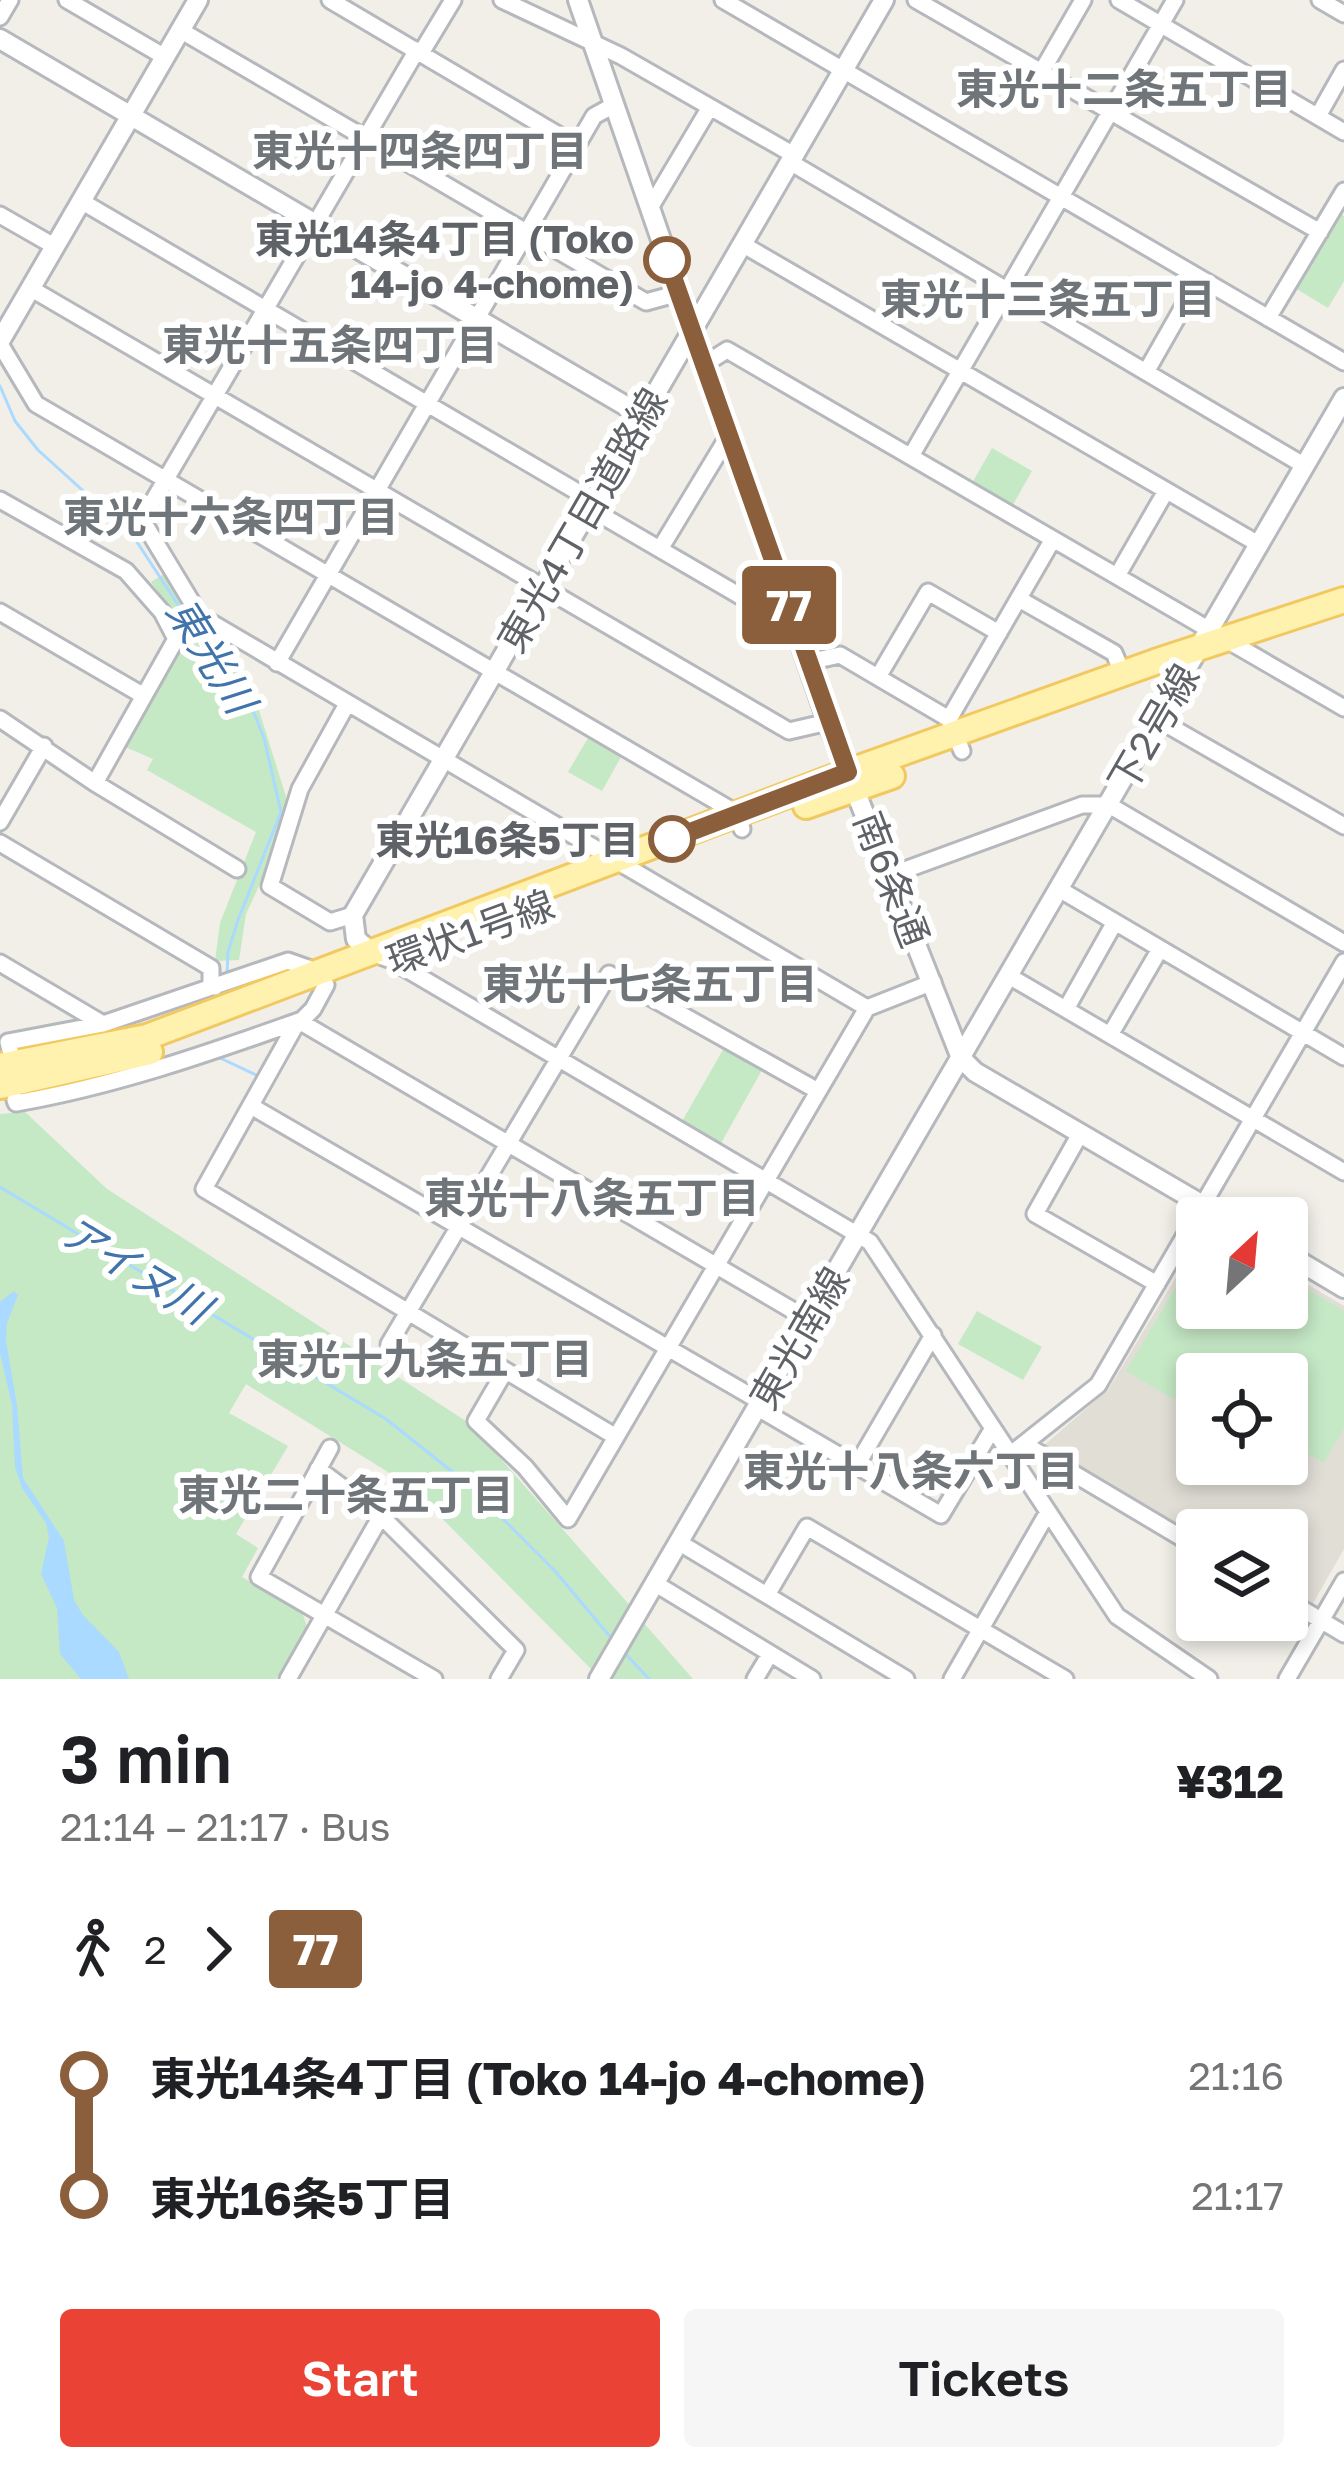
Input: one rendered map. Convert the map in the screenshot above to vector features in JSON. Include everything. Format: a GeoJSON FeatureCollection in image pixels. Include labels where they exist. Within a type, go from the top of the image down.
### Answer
{"type":"FeatureCollection","features":[{"type":"Feature","properties":{"kind":"main road","name":"環状1号線"},"geometry":{"type":"LineString","coordinates":[[10,1096],[148,1053],[323,979],[1213,639],[1344,600]]}},
{"type":"Feature","properties":{"kind":"main road","name":"環状1号線"},"geometry":{"type":"LineString","coordinates":[[956,736],[1153,678],[1213,639]]}},
{"type":"Feature","properties":{"kind":"main road","name":"環状1号線"},"geometry":{"type":"LineString","coordinates":[[6,1053],[147,1036],[323,979]]}},
{"type":"Feature","properties":{"kind":"street"},"geometry":{"type":"LineString","coordinates":[[0,17],[10,0]]}},
{"type":"Feature","properties":{"kind":"street"},"geometry":{"type":"LineString","coordinates":[[67,0],[165,57]]}},
{"type":"Feature","properties":{"kind":"street"},"geometry":{"type":"LineString","coordinates":[[330,0],[577,146]]}},
{"type":"Feature","properties":{"kind":"street"},"geometry":{"type":"LineString","coordinates":[[453,0],[364,137],[142,520],[200,616],[866,1008]]}},
{"type":"Feature","properties":{"kind":"street"},"geometry":{"type":"LineString","coordinates":[[502,0],[710,107],[1006,290],[1305,466]]}},
{"type":"Feature","properties":{"kind":"street","name":"南6条通"},"geometry":{"type":"LineString","coordinates":[[578,0],[828,722],[961,1058]]}},
{"type":"Feature","properties":{"kind":"street"},"geometry":{"type":"LineString","coordinates":[[723,0],[1344,362]]}},
{"type":"Feature","properties":{"kind":"street","name":"東光4丁目道路線"},"geometry":{"type":"LineString","coordinates":[[353,915],[884,0]]}},
{"type":"Feature","properties":{"kind":"street"},"geometry":{"type":"LineString","coordinates":[[916,0],[1320,232]]}},
{"type":"Feature","properties":{"kind":"street"},"geometry":{"type":"LineString","coordinates":[[1042,71],[1083,0]]}},
{"type":"Feature","properties":{"kind":"street"},"geometry":{"type":"LineString","coordinates":[[1119,0],[1344,132]]}},
{"type":"Feature","properties":{"kind":"street"},"geometry":{"type":"LineString","coordinates":[[911,456],[1174,0]]}},
{"type":"Feature","properties":{"kind":"street"},"geometry":{"type":"LineString","coordinates":[[1320,0],[1344,14]]}},
{"type":"Feature","properties":{"kind":"street"},"geometry":{"type":"LineString","coordinates":[[196,1],[0,342],[36,404],[740,822]]}},
{"type":"Feature","properties":{"kind":"street"},"geometry":{"type":"LineString","coordinates":[[180,30],[646,302],[679,293]]}},
{"type":"Feature","properties":{"kind":"street"},"geometry":{"type":"LineString","coordinates":[[0,39],[643,416]]}},
{"type":"Feature","properties":{"kind":"street"},"geometry":{"type":"LineString","coordinates":[[1318,116],[1344,70]]}},
{"type":"Feature","properties":{"kind":"street"},"geometry":{"type":"LineString","coordinates":[[277,664],[594,116],[614,105]]}},
{"type":"Feature","properties":{"kind":"street"},"geometry":{"type":"LineString","coordinates":[[650,208],[710,107]]}},
{"type":"Feature","properties":{"kind":"street"},"geometry":{"type":"LineString","coordinates":[[1268,318],[1344,191]]}},
{"type":"Feature","properties":{"kind":"street"},"geometry":{"type":"LineString","coordinates":[[81,201],[797,628]]}},
{"type":"Feature","properties":{"kind":"street"},"geometry":{"type":"LineString","coordinates":[[0,215],[54,246]]}},
{"type":"Feature","properties":{"kind":"street"},"geometry":{"type":"LineString","coordinates":[[742,244],[1260,545]]}},
{"type":"Feature","properties":{"kind":"street"},"geometry":{"type":"LineString","coordinates":[[1146,372],[1199,279]]}},
{"type":"Feature","properties":{"kind":"street"},"geometry":{"type":"LineString","coordinates":[[30,288],[789,731],[828,722]]}},
{"type":"Feature","properties":{"kind":"street"},"geometry":{"type":"LineString","coordinates":[[705,364],[727,350],[1117,576],[1213,639],[1344,708]]}},
{"type":"Feature","properties":{"kind":"street","name":"下2号線"},"geometry":{"type":"LineString","coordinates":[[961,1058],[1157,718],[1213,639],[1344,398]]}},
{"type":"Feature","properties":{"kind":"street"},"geometry":{"type":"LineString","coordinates":[[660,549],[730,435]]}},
{"type":"Feature","properties":{"kind":"street"},"geometry":{"type":"LineString","coordinates":[[1117,576],[1166,491]]}},
{"type":"Feature","properties":{"kind":"street"},"geometry":{"type":"LineString","coordinates":[[0,500],[126,571],[162,612],[176,638],[94,783]]}},
{"type":"Feature","properties":{"kind":"street"},"geometry":{"type":"LineString","coordinates":[[808,662],[840,655],[878,677],[956,736],[1000,633],[1053,539]]}},
{"type":"Feature","properties":{"kind":"street"},"geometry":{"type":"LineString","coordinates":[[878,677],[928,592],[1000,633]]}},
{"type":"Feature","properties":{"kind":"street"},"geometry":{"type":"LineString","coordinates":[[1019,599],[1114,653],[1123,674]]}},
{"type":"Feature","properties":{"kind":"street"},"geometry":{"type":"LineString","coordinates":[[0,612],[144,696]]}},
{"type":"Feature","properties":{"kind":"street"},"geometry":{"type":"LineString","coordinates":[[347,704],[300,789],[270,886],[330,922],[353,915],[356,939],[381,957],[860,1234],[870,1242],[993,1428],[1017,1449],[1176,1536]]}},
{"type":"Feature","properties":{"kind":"street"},"geometry":{"type":"LineString","coordinates":[[1157,718],[1344,826]]}},
{"type":"Feature","properties":{"kind":"street"},"geometry":{"type":"LineString","coordinates":[[0,719],[94,783],[237,869]]}},
{"type":"Feature","properties":{"kind":"street"},"geometry":{"type":"LineString","coordinates":[[0,821],[44,746]]}},
{"type":"Feature","properties":{"kind":"street"},"geometry":{"type":"LineString","coordinates":[[891,875],[1082,805],[1109,805],[1344,943]]}},
{"type":"Feature","properties":{"kind":"street"},"geometry":{"type":"LineString","coordinates":[[0,843],[211,968],[215,987]]}},
{"type":"Feature","properties":{"kind":"street"},"geometry":{"type":"LineString","coordinates":[[1060,890],[1344,1057]]}},
{"type":"Feature","properties":{"kind":"street"},"geometry":{"type":"LineString","coordinates":[[1066,1009],[1115,922]]}},
{"type":"Feature","properties":{"kind":"street"},"geometry":{"type":"LineString","coordinates":[[1110,1035],[1160,949]]}},
{"type":"Feature","properties":{"kind":"street"},"geometry":{"type":"LineString","coordinates":[[6,1053],[288,961],[323,979],[313,1009],[299,1021],[204,1189],[616,1437]]}},
{"type":"Feature","properties":{"kind":"street"},"geometry":{"type":"LineString","coordinates":[[1208,1197],[1344,962]]}},
{"type":"Feature","properties":{"kind":"street"},"geometry":{"type":"LineString","coordinates":[[0,963],[104,1024]]}},
{"type":"Feature","properties":{"kind":"street"},"geometry":{"type":"LineString","coordinates":[[389,1344],[609,974],[818,1091]]}},
{"type":"Feature","properties":{"kind":"street"},"geometry":{"type":"LineString","coordinates":[[1009,976],[1344,1172]]}},
{"type":"Feature","properties":{"kind":"street"},"geometry":{"type":"LineString","coordinates":[[505,1371],[476,1421],[525,1467],[568,1519],[866,1008],[932,982]]}},
{"type":"Feature","properties":{"kind":"street"},"geometry":{"type":"LineString","coordinates":[[10,1096],[81,1092],[299,1021],[808,1320]]}},
{"type":"Feature","properties":{"kind":"street"},"geometry":{"type":"LineString","coordinates":[[961,1058],[975,1072],[1189,1197]]}},
{"type":"Feature","properties":{"kind":"street","name":"東光南線"},"geometry":{"type":"LineString","coordinates":[[603,1672],[961,1058]]}},
{"type":"Feature","properties":{"kind":"street"},"geometry":{"type":"LineString","coordinates":[[251,1106],[941,1514],[993,1428]]}},
{"type":"Feature","properties":{"kind":"street"},"geometry":{"type":"LineString","coordinates":[[1080,1134],[1035,1214],[1157,1284]]}},
{"type":"Feature","properties":{"kind":"street"},"geometry":{"type":"LineString","coordinates":[[1017,1449],[1099,1385],[1176,1251]]}},
{"type":"Feature","properties":{"kind":"street"},"geometry":{"type":"LineString","coordinates":[[1308,1267],[1344,1288]]}},
{"type":"Feature","properties":{"kind":"street"},"geometry":{"type":"LineString","coordinates":[[857,1465],[933,1336]]}},
{"type":"Feature","properties":{"kind":"street"},"geometry":{"type":"LineString","coordinates":[[330,1448],[259,1577],[434,1679]]}},
{"type":"Feature","properties":{"kind":"street"},"geometry":{"type":"LineString","coordinates":[[1017,1449],[1048,1512],[1117,1616],[1209,1679]]}},
{"type":"Feature","properties":{"kind":"street"},"geometry":{"type":"LineString","coordinates":[[318,1469],[381,1516],[516,1650],[499,1679]]}},
{"type":"Feature","properties":{"kind":"street"},"geometry":{"type":"LineString","coordinates":[[952,1679],[1048,1512]]}},
{"type":"Feature","properties":{"kind":"street"},"geometry":{"type":"LineString","coordinates":[[290,1679],[381,1516]]}},
{"type":"Feature","properties":{"kind":"street"},"geometry":{"type":"LineString","coordinates":[[767,1595],[807,1527],[1065,1679]]}},
{"type":"Feature","properties":{"kind":"street"},"geometry":{"type":"LineString","coordinates":[[680,1543],[906,1679]]}},
{"type":"Feature","properties":{"kind":"street"},"geometry":{"type":"LineString","coordinates":[[1287,1679],[1344,1582]]}},
{"type":"Feature","properties":{"kind":"street"},"geometry":{"type":"LineString","coordinates":[[656,1584],[812,1679]]}},
{"type":"Feature","properties":{"kind":"street"},"geometry":{"type":"LineString","coordinates":[[1308,1613],[1344,1634]]}},
{"type":"Feature","properties":{"kind":"street"},"geometry":{"type":"LineString","coordinates":[[755,1679],[770,1654]]}},
{"type":"Feature","properties":{"kind":"shaded area"},"geometry":{"type":"Polygon","coordinates":[[[1176,1277],[1176,1329],[1308,1329],[1308,1285],[1344,1306],[1344,1549],[1312,1605],[1308,1603],[1308,1509],[1176,1509],[1176,1526],[1042,1447],[1108,1390],[1176,1277]]]}},
{"type":"Feature","properties":{"kind":"green space"},"geometry":{"type":"Polygon","coordinates":[[[1339,213],[1344,216],[1344,281],[1328,308],[1295,288],[1339,213]]]}},
{"type":"Feature","properties":{"kind":"green space"},"geometry":{"type":"Polygon","coordinates":[[[992,448],[1032,471],[1011,508],[971,485],[992,448]]]}},
{"type":"Feature","properties":{"kind":"green space"},"geometry":{"type":"Polygon","coordinates":[[[164,574],[205,633],[241,673],[257,704],[288,803],[246,914],[239,960],[215,961],[220,923],[256,832],[147,770],[153,759],[123,746],[188,635],[151,582],[164,574]]]}},
{"type":"Feature","properties":{"kind":"green space"},"geometry":{"type":"Polygon","coordinates":[[[588,738],[621,757],[602,791],[568,772],[588,738]]]}},
{"type":"Feature","properties":{"kind":"green space"},"geometry":{"type":"Polygon","coordinates":[[[724,1048],[762,1070],[720,1145],[681,1123],[724,1048]]]}},
{"type":"Feature","properties":{"kind":"green space"},"geometry":{"type":"Polygon","coordinates":[[[25,1112],[107,1189],[469,1423],[633,1609],[596,1674],[409,1485],[246,1384],[229,1413],[288,1446],[236,1534],[258,1548],[242,1577],[302,1612],[307,1627],[276,1679],[0,1679],[0,1114],[25,1112]]]}},
{"type":"Feature","properties":{"kind":"green space"},"geometry":{"type":"Polygon","coordinates":[[[1176,1286],[1176,1329],[1308,1329],[1308,1290],[1344,1311],[1344,1428],[1324,1463],[1308,1454],[1308,1353],[1176,1353],[1176,1401],[1126,1371],[1176,1286]]]}},
{"type":"Feature","properties":{"kind":"green space"},"geometry":{"type":"Polygon","coordinates":[[[977,1311],[1042,1347],[1023,1380],[958,1344],[977,1311]]]}},
{"type":"Feature","properties":{"kind":"green space"},"geometry":{"type":"Polygon","coordinates":[[[642,1621],[693,1679],[610,1679],[642,1621]]]}},
{"type":"Feature","properties":{"kind":"water"},"geometry":{"type":"Polygon","coordinates":[[[14,1291],[18,1295],[6,1341],[23,1478],[64,1541],[74,1600],[119,1652],[129,1679],[81,1679],[60,1654],[57,1608],[41,1574],[49,1537],[15,1467],[12,1405],[0,1353],[0,1302],[14,1291]]]}},
{"type":"Feature","properties":{"kind":"waterway","name":"東光川"},"geometry":{"type":"LineString","coordinates":[[0,386],[15,421],[38,450],[133,536],[192,626],[227,666],[264,738],[281,812],[238,920],[227,974]]}},
{"type":"Feature","properties":{"kind":"waterway","name":"東光川"},"geometry":{"type":"LineString","coordinates":[[220,1058],[256,1075]]}},
{"type":"Feature","properties":{"kind":"waterway","name":"アイヌ川"},"geometry":{"type":"LineString","coordinates":[[0,1187],[386,1419],[469,1485],[555,1571],[612,1639]]}},
{"type":"Feature","properties":{"kind":"waterway","name":"アイヌ川"},"geometry":{"type":"LineString","coordinates":[[622,1650],[649,1679]]}},
{"type":"Feature","properties":{"kind":"bus line","name":"77"},"geometry":{"type":"LineString","coordinates":[[667,260],[848,772],[672,839]]}},
{"type":"Feature","properties":{"kind":"place","name":"東光14条4丁目 (Toko 14-jo 4-chome)"},"geometry":{"type":"Point","coordinates":[667,260]}},
{"type":"Feature","properties":{"kind":"place","name":"東光16条5丁目"},"geometry":{"type":"Point","coordinates":[672,839]}},
{"type":"Feature","properties":{"kind":"district","name":"東光十二条五丁目"},"geometry":{"type":"Point","coordinates":[1124,88]}},
{"type":"Feature","properties":{"kind":"district","name":"東光十四条四丁目"},"geometry":{"type":"Point","coordinates":[420,150]}},
{"type":"Feature","properties":{"kind":"district","name":"東光十三条五丁目"},"geometry":{"type":"Point","coordinates":[1048,298]}},
{"type":"Feature","properties":{"kind":"district","name":"東光十五条四丁目"},"geometry":{"type":"Point","coordinates":[330,344]}},
{"type":"Feature","properties":{"kind":"district","name":"東光十六条四丁目"},"geometry":{"type":"Point","coordinates":[231,516]}},
{"type":"Feature","properties":{"kind":"district","name":"東光十七条五丁目"},"geometry":{"type":"Point","coordinates":[650,983]}},
{"type":"Feature","properties":{"kind":"district","name":"東光十八条五丁目"},"geometry":{"type":"Point","coordinates":[592,1197]}},
{"type":"Feature","properties":{"kind":"district","name":"東光十九条五丁目"},"geometry":{"type":"Point","coordinates":[425,1358]}},
{"type":"Feature","properties":{"kind":"district","name":"東光十八条六丁目"},"geometry":{"type":"Point","coordinates":[911,1470]}},
{"type":"Feature","properties":{"kind":"district","name":"東光二十条五丁目"},"geometry":{"type":"Point","coordinates":[346,1494]}}]}
